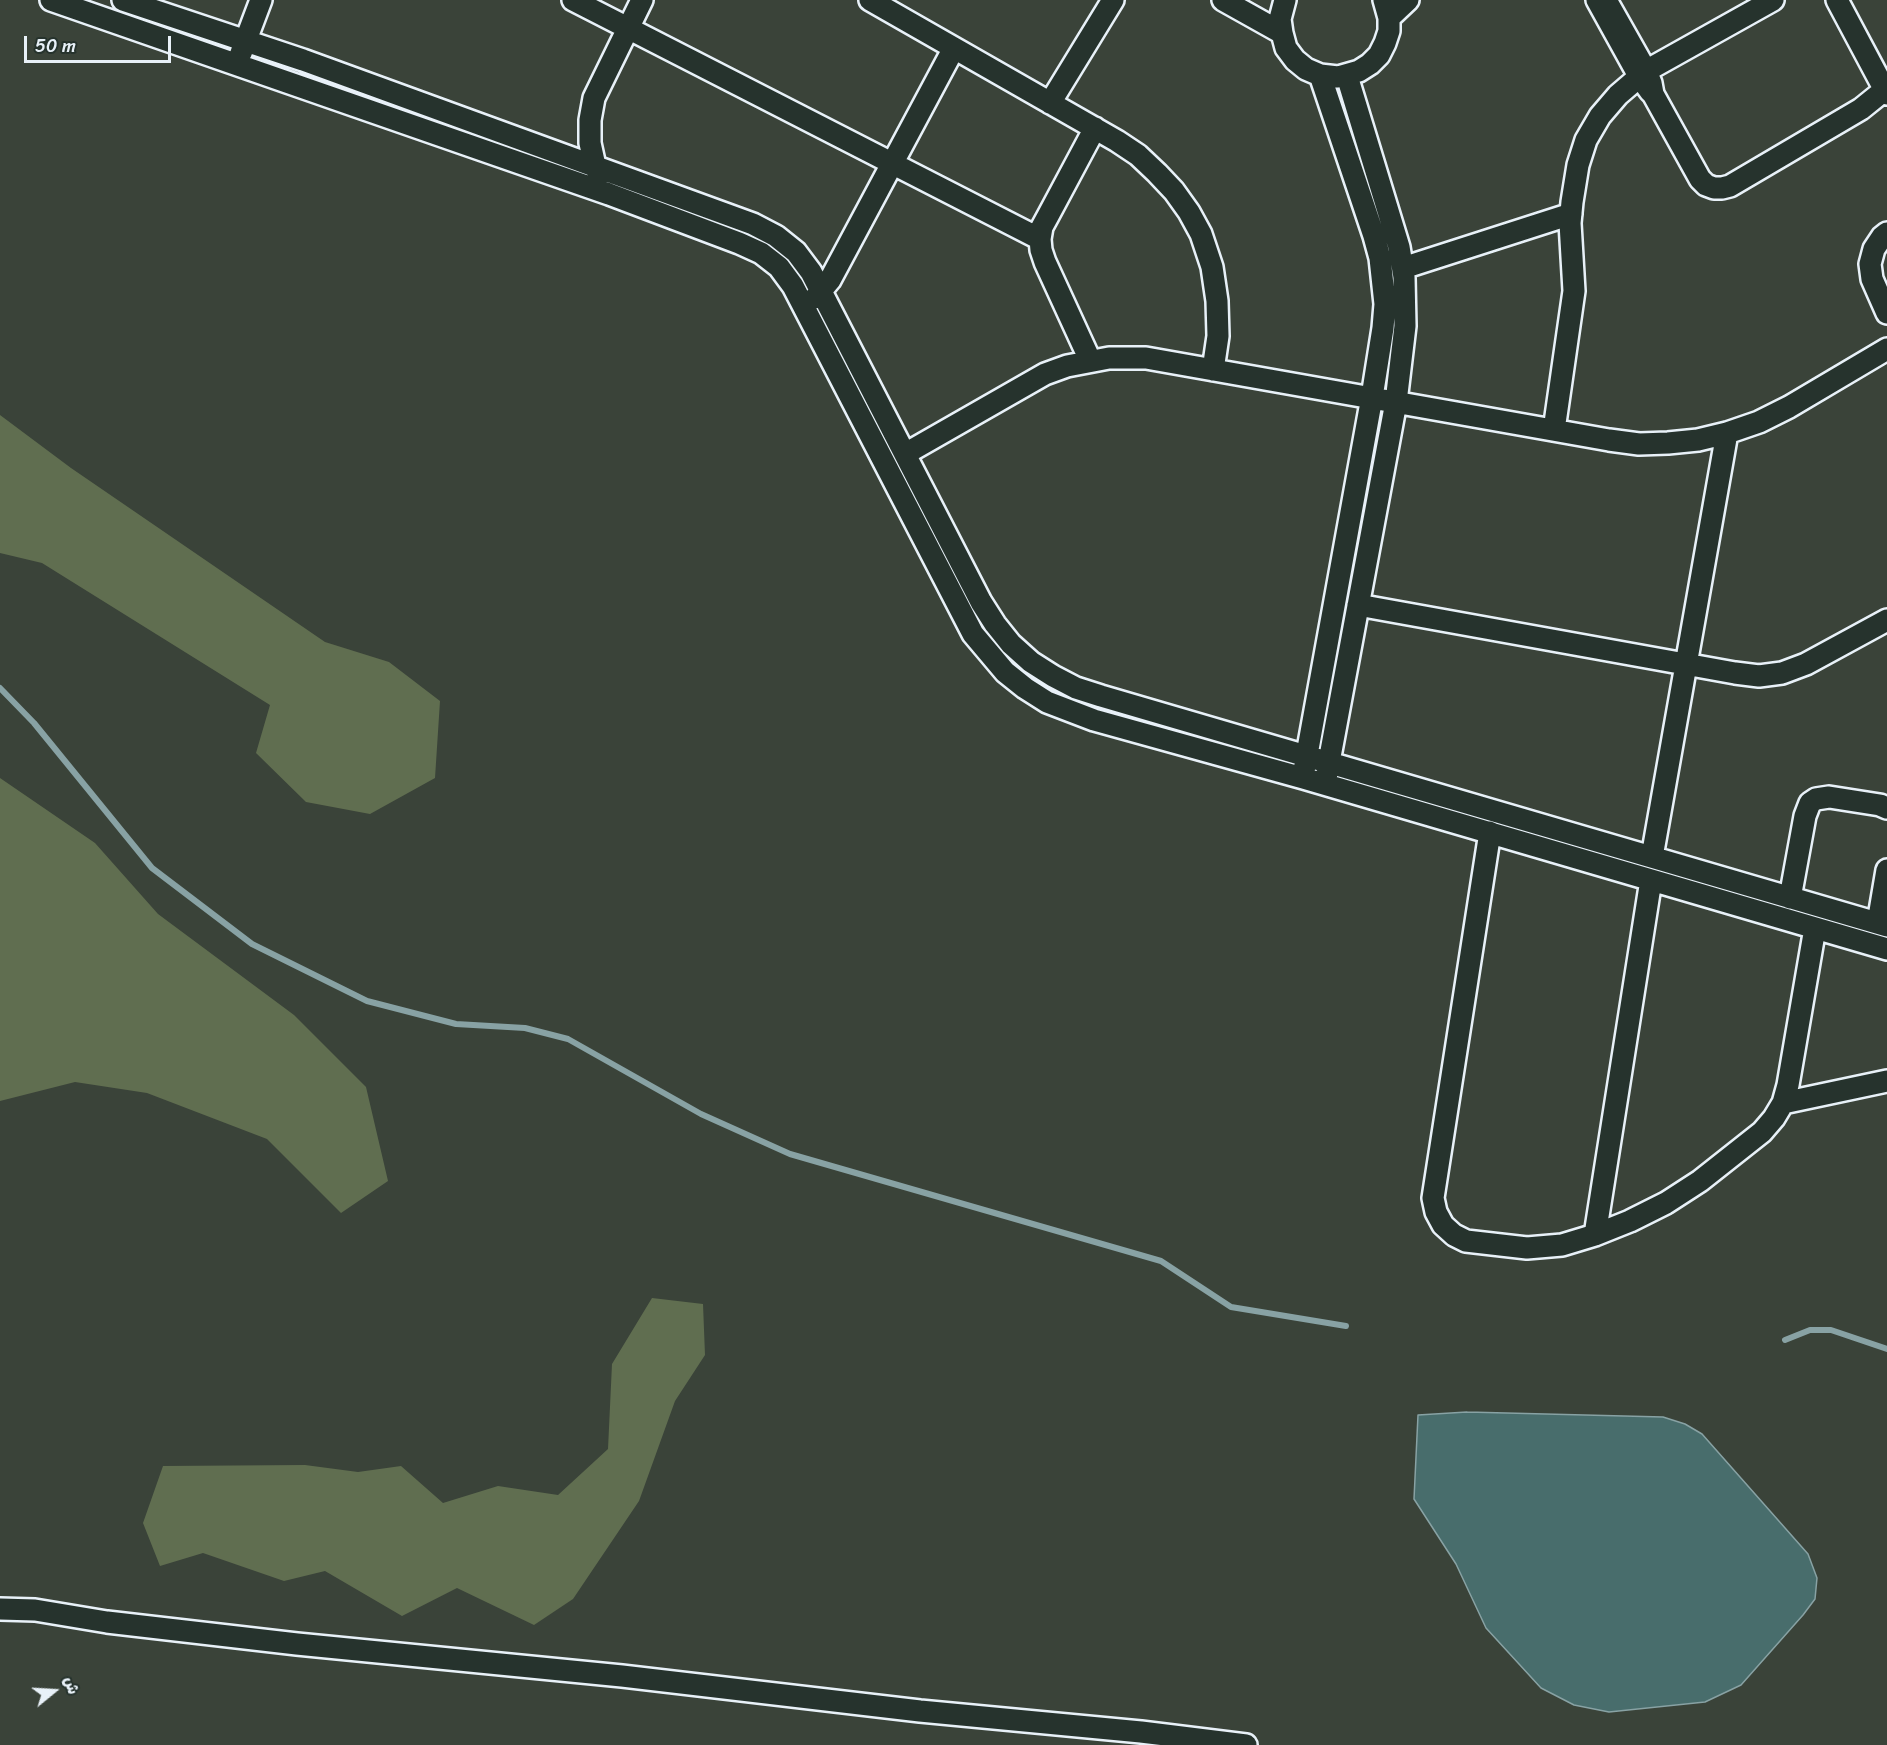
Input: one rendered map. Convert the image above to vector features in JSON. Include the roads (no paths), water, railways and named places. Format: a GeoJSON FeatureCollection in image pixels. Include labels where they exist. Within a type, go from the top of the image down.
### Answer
{"type":"FeatureCollection","features":[{"type":"Feature","properties":{"kind":"street"},"geometry":{"type":"LineString","coordinates":[[51,0],[609,194],[760,253],[779,267],[793,286],[973,634],[1005,672],[1047,702],[1094,720],[1325,784],[1887,949]]}},
{"type":"Feature","properties":{"kind":"street"},"geometry":{"type":"LineString","coordinates":[[123,0],[595,166],[753,224],[776,236],[796,252],[812,273],[981,602],[995,624],[1011,644],[1031,662],[1076,688],[1882,925],[1887,870]]}},
{"type":"Feature","properties":{"kind":"street"},"geometry":{"type":"LineString","coordinates":[[237,64],[261,0]]}},
{"type":"Feature","properties":{"kind":"street"},"geometry":{"type":"LineString","coordinates":[[573,0],[1040,239]]}},
{"type":"Feature","properties":{"kind":"street"},"geometry":{"type":"LineString","coordinates":[[609,194],[595,166],[590,143],[590,120],[594,98],[642,0]]}},
{"type":"Feature","properties":{"kind":"street"},"geometry":{"type":"LineString","coordinates":[[870,0],[1117,141],[1156,172],[1184,205],[1201,234],[1212,267],[1217,301],[1218,336],[1212,370]]}},
{"type":"Feature","properties":{"kind":"street"},"geometry":{"type":"LineString","coordinates":[[1050,103],[1113,0]]}},
{"type":"Feature","properties":{"kind":"street"},"geometry":{"type":"LineString","coordinates":[[1223,0],[1282,33]]}},
{"type":"Feature","properties":{"kind":"street"},"geometry":{"type":"LineString","coordinates":[[1285,0],[1280,19],[1286,48],[1306,69],[1320,75],[1338,77],[1347,76],[1370,64],[1379,54],[1387,37],[1387,9],[1408,0]]}},
{"type":"Feature","properties":{"kind":"street"},"geometry":{"type":"LineString","coordinates":[[1597,0],[1642,73],[1651,83],[1653,94],[1700,179],[1706,185],[1714,188],[1730,186],[1886,93],[1837,0]]}},
{"type":"Feature","properties":{"kind":"street"},"geometry":{"type":"LineString","coordinates":[[1606,0],[1642,73]]}},
{"type":"Feature","properties":{"kind":"street"},"geometry":{"type":"LineString","coordinates":[[1554,430],[1574,291],[1570,218],[1578,165],[1586,140],[1600,116],[1642,73],[1773,0]]}},
{"type":"Feature","properties":{"kind":"street"},"geometry":{"type":"LineString","coordinates":[[804,306],[830,280],[954,48]]}},
{"type":"Feature","properties":{"kind":"street"},"geometry":{"type":"LineString","coordinates":[[1303,778],[1372,397],[1384,316],[1380,258],[1320,75]]}},
{"type":"Feature","properties":{"kind":"street"},"geometry":{"type":"LineString","coordinates":[[1325,784],[1396,402],[1405,326],[1403,272],[1394,227],[1347,76]]}},
{"type":"Feature","properties":{"kind":"street"},"geometry":{"type":"LineString","coordinates":[[1090,360],[1045,262],[1040,239],[1042,227],[1095,128]]}},
{"type":"Feature","properties":{"kind":"street"},"geometry":{"type":"LineString","coordinates":[[1403,272],[1570,218]]}},
{"type":"Feature","properties":{"kind":"street"},"geometry":{"type":"LineString","coordinates":[[1887,233],[1874,249],[1870,264],[1872,279],[1887,313]]}},
{"type":"Feature","properties":{"kind":"street"},"geometry":{"type":"LineString","coordinates":[[905,454],[1046,374],[1090,360],[1146,358],[1639,444],[1678,442],[1727,433],[1759,422],[1887,349]]}},
{"type":"Feature","properties":{"kind":"street"},"geometry":{"type":"LineString","coordinates":[[1652,857],[1727,433]]}},
{"type":"Feature","properties":{"kind":"street"},"geometry":{"type":"LineString","coordinates":[[1358,605],[1686,665],[1759,676],[1782,673],[1806,664],[1887,620]]}},
{"type":"Feature","properties":{"kind":"street"},"geometry":{"type":"LineString","coordinates":[[1790,898],[1805,816],[1810,803],[1815,799],[1829,797],[1887,808]]}},
{"type":"Feature","properties":{"kind":"street"},"geometry":{"type":"LineString","coordinates":[[1490,832],[1433,1198],[1436,1212],[1443,1225],[1454,1235],[1466,1241],[1527,1248],[1562,1245],[1596,1235],[1666,1203],[1700,1181],[1762,1132],[1774,1118],[1783,1102],[1788,1085],[1815,928]]}},
{"type":"Feature","properties":{"kind":"street"},"geometry":{"type":"LineString","coordinates":[[1596,1235],[1651,880]]}},
{"type":"Feature","properties":{"kind":"street"},"geometry":{"type":"LineString","coordinates":[[1783,1102],[1887,1081]]}},
{"type":"Feature","properties":{"kind":"street"},"geometry":{"type":"LineString","coordinates":[[0,1609],[53,1613],[116,1623],[308,1645],[622,1676],[920,1711],[1141,1732],[1246,1745]]}},
{"type":"Feature","properties":{"kind":"water"},"geometry":{"type":"Polygon","coordinates":[[[1467,1412],[1663,1417],[1685,1424],[1702,1434],[1808,1554],[1817,1578],[1815,1599],[1741,1685],[1705,1702],[1609,1712],[1574,1705],[1541,1688],[1486,1628],[1456,1564],[1414,1499],[1418,1415],[1467,1412]]]}},
{"type":"Feature","properties":{"kind":"waterway"},"geometry":{"type":"LineString","coordinates":[[0,688],[34,723],[152,868],[252,944],[367,1001],[456,1024],[525,1028],[568,1039],[701,1114],[790,1154],[1161,1261],[1231,1307],[1346,1326]]}},
{"type":"Feature","properties":{"kind":"waterway"},"geometry":{"type":"LineString","coordinates":[[1785,1340],[1810,1330],[1831,1330],[1887,1349]]}}]}
